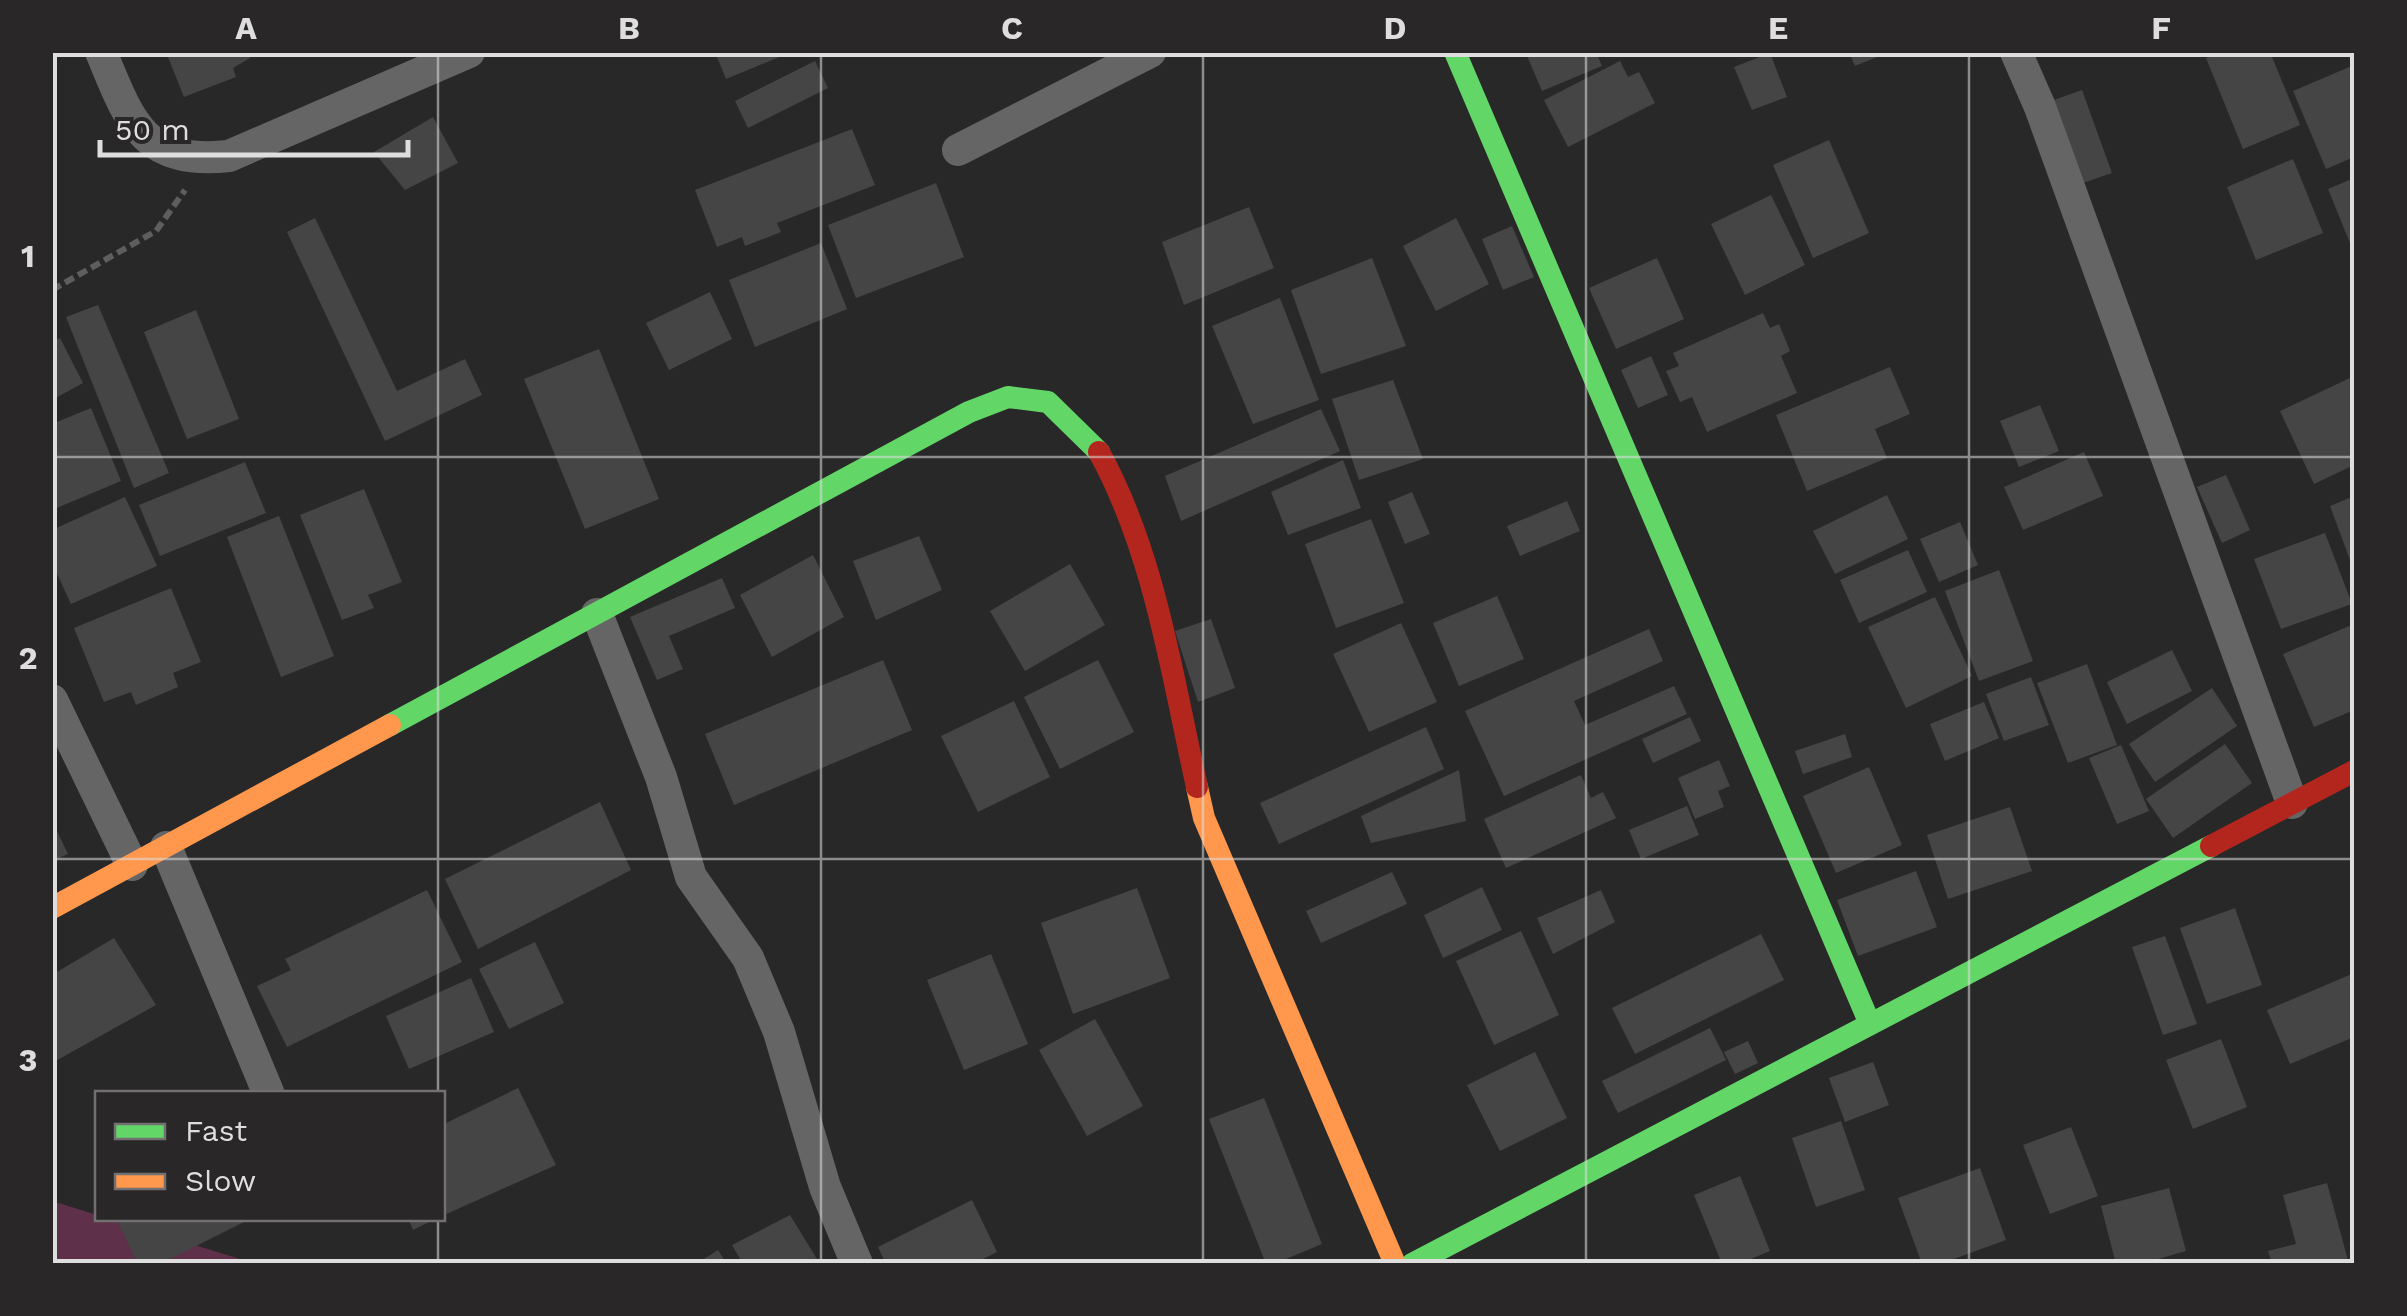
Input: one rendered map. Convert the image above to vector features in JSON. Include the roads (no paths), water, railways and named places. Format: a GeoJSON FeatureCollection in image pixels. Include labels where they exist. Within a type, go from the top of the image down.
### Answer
{"type":"FeatureCollection","features":[{"type":"Feature","properties":{"kind":"street"},"geometry":{"type":"LineString","coordinates":[[101,52],[129,120],[158,149],[194,160],[229,156],[468,52]]}},
{"type":"Feature","properties":{"kind":"street"},"geometry":{"type":"LineString","coordinates":[[958,150],[1150,52]]}},
{"type":"Feature","properties":{"kind":"street"},"geometry":{"type":"LineString","coordinates":[[1455,52],[1870,1024]]}},
{"type":"Feature","properties":{"kind":"street"},"geometry":{"type":"LineString","coordinates":[[2016,52],[2040,107],[2292,803]]}},
{"type":"Feature","properties":{"kind":"street"},"geometry":{"type":"LineString","coordinates":[[52,908],[970,412],[1008,398],[1048,402],[1095,446],[1122,496],[1157,607],[1204,818],[1395,1264]]}},
{"type":"Feature","properties":{"kind":"street"},"geometry":{"type":"LineString","coordinates":[[597,614],[661,777],[691,877],[748,958],[779,1032],[825,1188],[857,1264]]}},
{"type":"Feature","properties":{"kind":"street"},"geometry":{"type":"LineString","coordinates":[[52,700],[132,865]]}},
{"type":"Feature","properties":{"kind":"street"},"geometry":{"type":"LineString","coordinates":[[1412,1264],[2354,771]]}},
{"type":"Feature","properties":{"kind":"street"},"geometry":{"type":"LineString","coordinates":[[166,847],[268,1091]]}}]}
